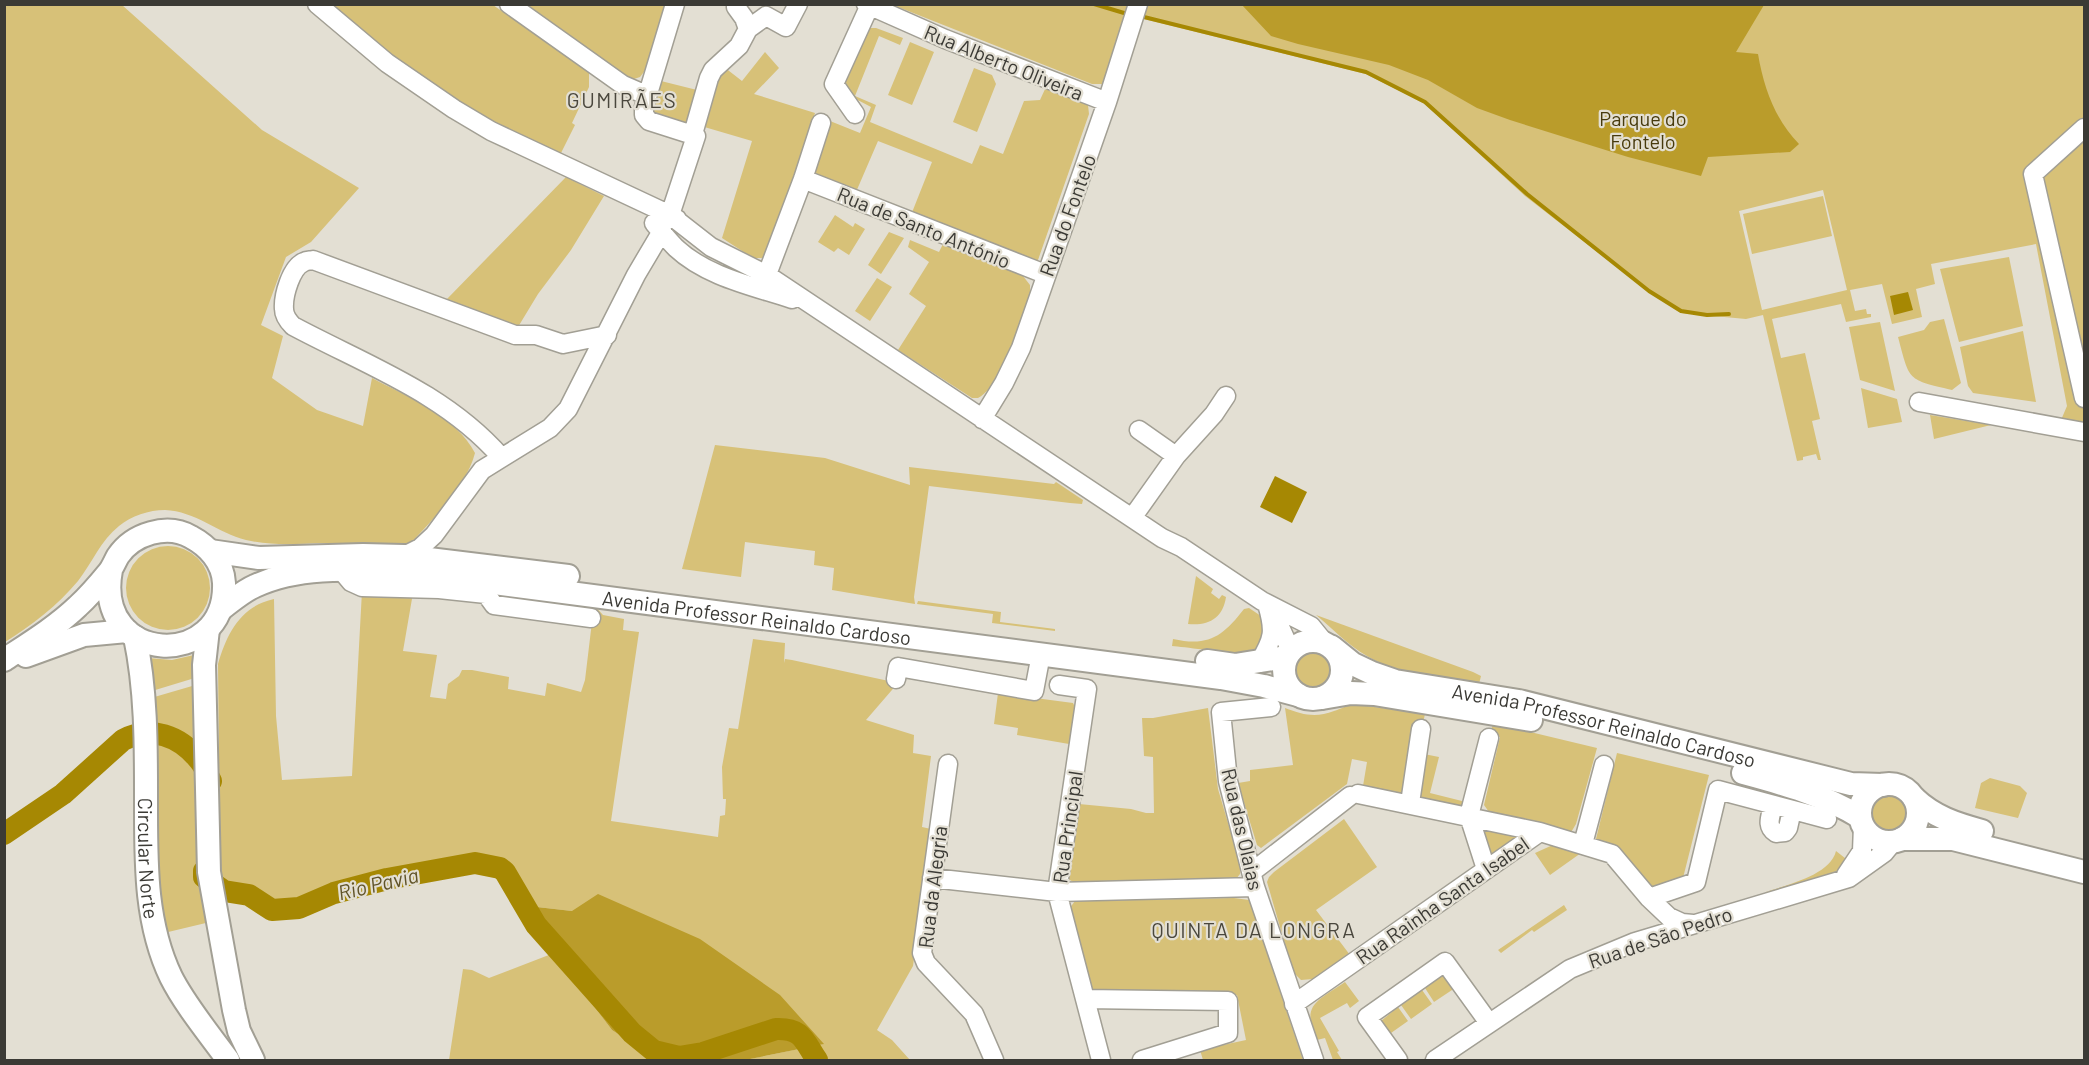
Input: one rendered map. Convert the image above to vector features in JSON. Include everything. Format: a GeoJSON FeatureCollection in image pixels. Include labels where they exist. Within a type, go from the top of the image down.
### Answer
{"type":"FeatureCollection","features":[{"type":"Feature","properties":{"kind":"main road"},"geometry":{"type":"LineString","coordinates":[[4,662],[42,636],[80,605],[111,570],[118,556],[129,544],[142,536],[157,531],[172,531],[188,535],[201,542],[219,564],[224,594],[221,609],[208,629],[205,646],[207,844],[217,924],[239,1031],[253,1060]]}},
{"type":"Feature","properties":{"kind":"main road","name":"Avenida Professor Reinaldo Cardoso"},"geometry":{"type":"LineString","coordinates":[[210,551],[259,558],[404,556],[527,570],[1235,665],[1259,663],[1288,653]]}},
{"type":"Feature","properties":{"kind":"main road"},"geometry":{"type":"LineString","coordinates":[[111,570],[108,586],[110,602],[116,618],[131,634],[147,643],[173,646],[186,643],[208,629]]}},
{"type":"Feature","properties":{"kind":"main road","name":"Avenida Professor Reinaldo Cardoso"},"geometry":{"type":"LineString","coordinates":[[221,609],[255,586],[296,573],[341,570],[410,572],[1221,678],[1298,695]]}},
{"type":"Feature","properties":{"kind":"main road"},"geometry":{"type":"LineString","coordinates":[[4,662],[84,635],[131,634]]}},
{"type":"Feature","properties":{"kind":"main road","name":"Circular Norte"},"geometry":{"type":"LineString","coordinates":[[131,634],[140,662],[144,710],[147,880],[156,938],[171,978],[228,1060]]}},
{"type":"Feature","properties":{"kind":"main road"},"geometry":{"type":"LineString","coordinates":[[1314,640],[1328,645],[1342,662],[1341,680],[1336,688],[1322,698],[1314,699],[1298,695],[1286,680],[1283,671],[1288,653],[1304,641],[1314,640]]}},
{"type":"Feature","properties":{"kind":"main road","name":"Avenida Professor Reinaldo Cardoso"},"geometry":{"type":"LineString","coordinates":[[1328,645],[1353,664],[1395,681],[1520,701],[1851,784],[1883,785]]}},
{"type":"Feature","properties":{"kind":"main road","name":"Avenida Professor Reinaldo Cardoso"},"geometry":{"type":"LineString","coordinates":[[1322,698],[1351,693],[1374,694],[1516,716],[1781,783],[1836,802],[1862,822]]}},
{"type":"Feature","properties":{"kind":"main road"},"geometry":{"type":"LineString","coordinates":[[2085,857],[1958,825],[1928,811],[1903,788],[1891,784],[1874,789],[1866,796],[1861,806],[1862,822],[1869,834],[1877,840],[1953,839],[2085,872]]}},
{"type":"Feature","properties":{"kind":"main road"},"geometry":{"type":"LineString","coordinates":[[1897,841],[1911,832],[1917,820],[1917,806],[1914,798]]}},
{"type":"Feature","properties":{"kind":"street"},"geometry":{"type":"LineString","coordinates":[[317,4],[366,47],[454,110],[491,131],[589,177],[647,215],[670,222],[764,282],[813,305],[1162,538],[1181,547],[1267,604],[1311,626],[1328,645]]}},
{"type":"Feature","properties":{"kind":"street"},"geometry":{"type":"LineString","coordinates":[[509,4],[624,85],[646,94]]}},
{"type":"Feature","properties":{"kind":"street"},"geometry":{"type":"LineString","coordinates":[[675,4],[646,94],[644,115],[649,121],[693,134]]}},
{"type":"Feature","properties":{"kind":"street"},"geometry":{"type":"LineString","coordinates":[[737,4],[736,7],[748,29]]}},
{"type":"Feature","properties":{"kind":"street"},"geometry":{"type":"LineString","coordinates":[[404,556],[420,548],[434,535],[482,470],[534,439],[560,419],[568,409],[636,275],[670,222],[696,136],[693,134],[713,70],[739,46],[748,29],[766,16],[786,27],[798,4]]}},
{"type":"Feature","properties":{"kind":"street","name":"Rua do Fontelo"},"geometry":{"type":"LineString","coordinates":[[982,419],[1013,367],[1107,102],[1138,4]]}},
{"type":"Feature","properties":{"kind":"street"},"geometry":{"type":"LineString","coordinates":[[855,114],[834,84],[868,6]]}},
{"type":"Feature","properties":{"kind":"street","name":"Rua Alberto Oliveira"},"geometry":{"type":"LineString","coordinates":[[868,6],[1107,102]]}},
{"type":"Feature","properties":{"kind":"street"},"geometry":{"type":"LineString","coordinates":[[764,282],[803,179],[821,123]]}},
{"type":"Feature","properties":{"kind":"street"},"geometry":{"type":"LineString","coordinates":[[2085,128],[2033,174],[2085,398]]}},
{"type":"Feature","properties":{"kind":"street","name":"Rua de Santo António"},"geometry":{"type":"LineString","coordinates":[[803,179],[1045,274]]}},
{"type":"Feature","properties":{"kind":"street"},"geometry":{"type":"LineString","coordinates":[[501,457],[488,442],[435,399],[293,326],[284,310],[289,284],[295,270],[303,262],[314,260],[515,335],[536,335],[563,344],[607,334]]}},
{"type":"Feature","properties":{"kind":"street"},"geometry":{"type":"LineString","coordinates":[[1132,518],[1176,456],[1214,414],[1226,396]]}},
{"type":"Feature","properties":{"kind":"street"},"geometry":{"type":"LineString","coordinates":[[1919,402],[2085,432]]}},
{"type":"Feature","properties":{"kind":"street"},"geometry":{"type":"LineString","coordinates":[[1139,430],[1176,456]]}},
{"type":"Feature","properties":{"kind":"street"},"geometry":{"type":"LineString","coordinates":[[341,570],[351,582],[362,586],[440,589],[486,594],[494,605],[591,618]]}},
{"type":"Feature","properties":{"kind":"street"},"geometry":{"type":"LineString","coordinates":[[539,612],[543,588]]}},
{"type":"Feature","properties":{"kind":"street"},"geometry":{"type":"LineString","coordinates":[[1267,604],[1284,632],[1288,653]]}},
{"type":"Feature","properties":{"kind":"street"},"geometry":{"type":"LineString","coordinates":[[1259,663],[1273,632],[1267,604]]}},
{"type":"Feature","properties":{"kind":"street"},"geometry":{"type":"LineString","coordinates":[[896,679],[898,667],[1034,691],[1041,654]]}},
{"type":"Feature","properties":{"kind":"street","name":"Rua Principal"},"geometry":{"type":"LineString","coordinates":[[1059,685],[1087,689],[1057,892],[1101,1060]]}},
{"type":"Feature","properties":{"kind":"street","name":"Rua das Olaias"},"geometry":{"type":"LineString","coordinates":[[1271,707],[1221,712],[1228,781],[1254,880],[1314,1060]]}},
{"type":"Feature","properties":{"kind":"street"},"geometry":{"type":"LineString","coordinates":[[1410,803],[1421,729]]}},
{"type":"Feature","properties":{"kind":"street"},"geometry":{"type":"LineString","coordinates":[[1486,869],[1469,816],[1489,738]]}},
{"type":"Feature","properties":{"kind":"street","name":"Rua da Alegria"},"geometry":{"type":"LineString","coordinates":[[948,764],[922,953],[926,963],[974,1014],[994,1060]]}},
{"type":"Feature","properties":{"kind":"street"},"geometry":{"type":"LineString","coordinates":[[1583,844],[1604,765]]}},
{"type":"Feature","properties":{"kind":"street"},"geometry":{"type":"LineString","coordinates":[[1635,942],[1648,928],[1652,919],[1653,910],[1649,898],[1696,882],[1718,790],[1827,819]]}},
{"type":"Feature","properties":{"kind":"street"},"geometry":{"type":"LineString","coordinates":[[932,878],[1057,892],[1254,880],[1354,795],[1410,803],[1540,832]]}},
{"type":"Feature","properties":{"kind":"street"},"geometry":{"type":"LineString","coordinates":[[1773,805],[1768,825],[1776,833],[1785,832],[1788,828],[1792,810]]}},
{"type":"Feature","properties":{"kind":"street"},"geometry":{"type":"LineString","coordinates":[[1838,882],[1862,851],[1862,822]]}},
{"type":"Feature","properties":{"kind":"street","name":"Rua Rainha Santa Isabel"},"geometry":{"type":"LineString","coordinates":[[1294,1004],[1540,832],[1612,854],[1649,898],[1669,917],[1682,923],[1694,924]]}},
{"type":"Feature","properties":{"kind":"street","name":"Rua de São Pedro"},"geometry":{"type":"LineString","coordinates":[[1435,1060],[1570,969],[1635,942],[1849,878],[1897,841]]}},
{"type":"Feature","properties":{"kind":"street"},"geometry":{"type":"LineString","coordinates":[[1398,1060],[1367,1017],[1445,962],[1489,1023]]}},
{"type":"Feature","properties":{"kind":"street"},"geometry":{"type":"LineString","coordinates":[[1085,999],[1228,1001],[1228,1033],[1142,1060]]}},
{"type":"Feature","properties":{"kind":"green space","name":"Parque do Fontelo"},"geometry":{"type":"Polygon","coordinates":[[[1148,4],[2084,5],[2084,423],[2061,420],[2067,406],[2036,244],[1931,264],[1935,284],[1916,289],[1922,317],[1892,324],[1882,284],[1850,290],[1855,311],[1866,309],[1867,314],[1871,314],[1871,317],[1846,322],[1841,304],[1772,319],[1781,358],[1805,353],[1820,419],[1812,421],[1821,460],[1818,460],[1816,454],[1797,461],[1763,315],[1746,319],[1681,313],[1649,292],[1525,196],[1425,104],[1366,74],[1144,19],[1148,4]],[[1823,190],[1739,211],[1762,310],[1847,290],[1823,190]]]}},
{"type":"Feature","properties":{"kind":"green space"},"geometry":{"type":"Polygon","coordinates":[[[4,5],[122,5],[262,130],[359,188],[311,242],[286,257],[261,325],[283,336],[272,378],[317,410],[363,426],[372,378],[430,409],[467,440],[475,453],[465,477],[448,501],[410,544],[265,543],[236,537],[176,511],[147,512],[119,526],[102,545],[70,590],[44,614],[5,642],[4,5]]]}},
{"type":"Feature","properties":{"kind":"green space"},"geometry":{"type":"Polygon","coordinates":[[[330,5],[493,5],[589,73],[589,87],[572,123],[575,125],[559,157],[479,117],[388,52],[330,5]]]}},
{"type":"Feature","properties":{"kind":"green space"},"geometry":{"type":"Polygon","coordinates":[[[520,5],[668,5],[647,68],[640,77],[631,80],[520,5]]]}},
{"type":"Feature","properties":{"kind":"green space"},"geometry":{"type":"Polygon","coordinates":[[[893,5],[1127,5],[1104,80],[1102,84],[1092,84],[893,5]]]}},
{"type":"Feature","properties":{"kind":"green space"},"geometry":{"type":"Polygon","coordinates":[[[1242,5],[1764,5],[1736,52],[1758,54],[1764,79],[1777,114],[1799,144],[1790,152],[1708,157],[1701,176],[1628,157],[1510,120],[1477,108],[1428,80],[1389,65],[1271,36],[1242,5]]]}},
{"type":"Feature","properties":{"kind":"green space"},"geometry":{"type":"Polygon","coordinates":[[[869,28],[876,28],[903,38],[900,45],[879,36],[855,96],[876,105],[870,122],[972,164],[980,145],[1003,154],[1024,101],[1040,100],[1046,87],[1088,105],[1089,114],[1038,260],[1034,263],[911,215],[932,162],[878,141],[856,192],[814,173],[815,157],[830,121],[860,133],[871,107],[852,97],[845,81],[869,28]]]}},
{"type":"Feature","properties":{"kind":"green space"},"geometry":{"type":"Polygon","coordinates":[[[910,42],[934,52],[912,105],[888,95],[910,42]]]}},
{"type":"Feature","properties":{"kind":"green space"},"geometry":{"type":"Polygon","coordinates":[[[765,52],[779,68],[754,94],[815,113],[770,252],[762,258],[753,258],[722,238],[752,141],[701,126],[713,84],[724,67],[742,81],[765,52]]]}},
{"type":"Feature","properties":{"kind":"green space"},"geometry":{"type":"Polygon","coordinates":[[[974,68],[992,75],[996,84],[977,132],[953,122],[974,68]]]}},
{"type":"Feature","properties":{"kind":"green space"},"geometry":{"type":"Polygon","coordinates":[[[661,81],[701,91],[690,127],[652,113],[661,81]]]}},
{"type":"Feature","properties":{"kind":"green space"},"geometry":{"type":"Polygon","coordinates":[[[566,177],[604,196],[571,250],[538,294],[518,327],[448,301],[447,299],[566,177]]]}},
{"type":"Feature","properties":{"kind":"green space"},"geometry":{"type":"Polygon","coordinates":[[[1823,196],[1832,236],[1752,254],[1743,214],[1823,196]]]}},
{"type":"Feature","properties":{"kind":"green space"},"geometry":{"type":"Polygon","coordinates":[[[835,215],[853,227],[855,223],[865,229],[849,255],[838,248],[834,252],[818,242],[835,215]]]}},
{"type":"Feature","properties":{"kind":"green space"},"geometry":{"type":"Polygon","coordinates":[[[889,232],[904,238],[881,274],[868,265],[889,232]]]}},
{"type":"Feature","properties":{"kind":"green space"},"geometry":{"type":"Polygon","coordinates":[[[910,240],[939,252],[943,244],[949,246],[1023,276],[1030,285],[1030,293],[1010,351],[995,380],[978,398],[972,398],[898,350],[926,306],[909,294],[929,262],[908,247],[910,240]]]}},
{"type":"Feature","properties":{"kind":"green space"},"geometry":{"type":"Polygon","coordinates":[[[2009,257],[2023,326],[1959,342],[1940,269],[2009,257]]]}},
{"type":"Feature","properties":{"kind":"green space"},"geometry":{"type":"Polygon","coordinates":[[[877,278],[892,287],[870,321],[855,311],[877,278]]]}},
{"type":"Feature","properties":{"kind":"green space"},"geometry":{"type":"Polygon","coordinates":[[[1944,319],[1961,383],[1952,390],[1926,383],[1913,376],[1908,371],[1898,337],[1924,330],[1930,322],[1944,319]]]}},
{"type":"Feature","properties":{"kind":"green space"},"geometry":{"type":"Polygon","coordinates":[[[1880,322],[1895,391],[1860,380],[1849,327],[1880,322]]]}},
{"type":"Feature","properties":{"kind":"green space"},"geometry":{"type":"Polygon","coordinates":[[[2023,331],[2036,402],[1973,393],[1968,386],[1960,347],[2023,331]]]}},
{"type":"Feature","properties":{"kind":"green space"},"geometry":{"type":"Polygon","coordinates":[[[1861,388],[1897,399],[1902,422],[1868,428],[1861,388]]]}},
{"type":"Feature","properties":{"kind":"green space"},"geometry":{"type":"Polygon","coordinates":[[[1930,415],[1991,425],[1934,439],[1930,415]]]}},
{"type":"Feature","properties":{"kind":"green space"},"geometry":{"type":"Polygon","coordinates":[[[715,445],[825,458],[910,485],[909,467],[1054,484],[1056,482],[1083,500],[1082,504],[1070,503],[929,486],[914,597],[915,604],[832,590],[834,568],[814,565],[815,551],[745,542],[741,577],[682,569],[715,445]]]}},
{"type":"Feature","properties":{"kind":"green space"},"geometry":{"type":"Polygon","coordinates":[[[168,546],[184,549],[198,558],[207,572],[210,588],[207,604],[198,618],[184,627],[168,630],[152,627],[138,618],[129,604],[126,588],[129,572],[138,558],[152,549],[168,546]]]}},
{"type":"Feature","properties":{"kind":"green space"},"geometry":{"type":"Polygon","coordinates":[[[1196,576],[1213,589],[1211,593],[1219,599],[1222,595],[1226,597],[1222,610],[1214,619],[1202,624],[1188,624],[1196,576]]]}},
{"type":"Feature","properties":{"kind":"green space"},"geometry":{"type":"Polygon","coordinates":[[[362,591],[413,593],[403,651],[437,655],[430,697],[446,699],[448,684],[459,676],[462,670],[509,677],[508,689],[545,696],[547,683],[581,692],[585,680],[594,605],[603,615],[624,619],[623,630],[639,632],[611,821],[718,837],[720,816],[725,815],[726,799],[723,799],[722,767],[729,728],[738,729],[753,639],[785,643],[784,663],[785,659],[792,660],[898,683],[866,720],[914,735],[913,753],[931,756],[922,827],[931,829],[913,966],[877,1030],[892,1040],[910,1060],[745,1060],[823,1044],[572,911],[528,906],[506,867],[477,861],[387,875],[333,890],[295,905],[273,905],[251,891],[223,887],[220,854],[218,664],[226,642],[244,614],[274,599],[276,716],[282,780],[352,776],[362,591]]]}},
{"type":"Feature","properties":{"kind":"green space"},"geometry":{"type":"Polygon","coordinates":[[[918,601],[1001,612],[1000,622],[1055,629],[1055,631],[992,623],[993,614],[917,604],[918,601]]]}},
{"type":"Feature","properties":{"kind":"green space"},"geometry":{"type":"Polygon","coordinates":[[[1249,608],[1261,616],[1265,633],[1252,651],[1226,652],[1172,646],[1173,639],[1196,641],[1214,637],[1229,626],[1244,609],[1249,608]]]}},
{"type":"Feature","properties":{"kind":"green space"},"geometry":{"type":"Polygon","coordinates":[[[1316,615],[1473,672],[1481,676],[1479,684],[1421,675],[1380,663],[1353,647],[1316,615]]]}},
{"type":"Feature","properties":{"kind":"green space"},"geometry":{"type":"Polygon","coordinates":[[[1314,652],[1327,658],[1333,671],[1327,684],[1314,690],[1301,684],[1295,671],[1301,658],[1314,652]]]}},
{"type":"Feature","properties":{"kind":"green space"},"geometry":{"type":"Polygon","coordinates":[[[194,655],[198,677],[152,691],[148,658],[172,660],[194,655]]]}},
{"type":"Feature","properties":{"kind":"green space"},"geometry":{"type":"Polygon","coordinates":[[[199,684],[210,922],[164,933],[154,874],[151,698],[199,684]]]}},
{"type":"Feature","properties":{"kind":"green space"},"geometry":{"type":"Polygon","coordinates":[[[998,693],[1073,703],[1075,707],[1069,744],[1017,735],[1018,728],[994,724],[998,693]]]}},
{"type":"Feature","properties":{"kind":"green space"},"geometry":{"type":"Polygon","coordinates":[[[1353,704],[1425,714],[1406,800],[1362,792],[1367,762],[1352,759],[1347,784],[1261,848],[1257,845],[1238,783],[1250,781],[1250,770],[1293,765],[1285,708],[1315,715],[1353,704]]]}},
{"type":"Feature","properties":{"kind":"green space"},"geometry":{"type":"Polygon","coordinates":[[[1208,708],[1218,789],[1241,867],[1236,879],[1077,884],[1068,879],[1079,804],[1154,813],[1153,757],[1144,756],[1142,718],[1208,708]]]}},
{"type":"Feature","properties":{"kind":"green space"},"geometry":{"type":"Polygon","coordinates":[[[1493,723],[1597,748],[1576,824],[1570,834],[1489,812],[1484,805],[1500,737],[1490,735],[1493,723]]]}},
{"type":"Feature","properties":{"kind":"green space"},"geometry":{"type":"Polygon","coordinates":[[[1617,753],[1709,775],[1683,878],[1652,889],[1623,852],[1595,843],[1617,753]]]}},
{"type":"Feature","properties":{"kind":"green space"},"geometry":{"type":"Polygon","coordinates":[[[1424,754],[1439,757],[1430,793],[1466,802],[1463,811],[1418,800],[1424,754]]]}},
{"type":"Feature","properties":{"kind":"green space"},"geometry":{"type":"Polygon","coordinates":[[[1990,778],[2020,786],[2027,793],[2018,818],[1975,808],[1981,783],[1990,778]]]}},
{"type":"Feature","properties":{"kind":"green space"},"geometry":{"type":"Polygon","coordinates":[[[1888,796],[1901,801],[1906,814],[1901,827],[1888,832],[1875,827],[1870,814],[1875,801],[1888,796]]]}},
{"type":"Feature","properties":{"kind":"green space"},"geometry":{"type":"Polygon","coordinates":[[[1344,819],[1377,867],[1316,910],[1350,955],[1313,979],[1301,980],[1293,972],[1267,882],[1274,872],[1344,819]]]}},
{"type":"Feature","properties":{"kind":"green space"},"geometry":{"type":"Polygon","coordinates":[[[1478,823],[1521,834],[1487,857],[1478,823]]]}},
{"type":"Feature","properties":{"kind":"green space"},"geometry":{"type":"Polygon","coordinates":[[[1555,844],[1581,853],[1550,875],[1535,853],[1555,844]]]}},
{"type":"Feature","properties":{"kind":"green space"},"geometry":{"type":"Polygon","coordinates":[[[1836,851],[1850,862],[1832,874],[1763,893],[1816,873],[1832,860],[1836,851]]]}},
{"type":"Feature","properties":{"kind":"green space"},"geometry":{"type":"Polygon","coordinates":[[[598,894],[700,939],[780,995],[824,1044],[745,1060],[658,1060],[612,1030],[549,947],[528,906],[572,911],[598,894]]]}},
{"type":"Feature","properties":{"kind":"green space"},"geometry":{"type":"Polygon","coordinates":[[[1234,898],[1249,900],[1303,1060],[1203,1060],[1200,1050],[1246,1040],[1237,995],[1090,993],[1069,909],[1075,901],[1234,898]]]}},
{"type":"Feature","properties":{"kind":"green space"},"geometry":{"type":"Polygon","coordinates":[[[1564,905],[1567,910],[1534,932],[1532,930],[1501,953],[1498,950],[1564,905]]]}},
{"type":"Feature","properties":{"kind":"green space"},"geometry":{"type":"Polygon","coordinates":[[[554,953],[612,1030],[659,1060],[449,1060],[463,969],[472,970],[489,978],[554,953]]]}},
{"type":"Feature","properties":{"kind":"green space"},"geometry":{"type":"Polygon","coordinates":[[[1443,975],[1447,976],[1455,988],[1434,1002],[1425,988],[1443,975]]]}},
{"type":"Feature","properties":{"kind":"green space"},"geometry":{"type":"Polygon","coordinates":[[[1345,982],[1359,1001],[1350,1008],[1347,1003],[1320,1018],[1342,1060],[1333,1060],[1325,1038],[1317,1040],[1312,1028],[1311,1011],[1320,999],[1345,982]]]}},
{"type":"Feature","properties":{"kind":"green space"},"geometry":{"type":"Polygon","coordinates":[[[1422,990],[1432,1004],[1411,1019],[1401,1005],[1422,990]]]}},
{"type":"Feature","properties":{"kind":"green space"},"geometry":{"type":"Polygon","coordinates":[[[1398,1007],[1408,1021],[1391,1033],[1406,1054],[1403,1056],[1381,1021],[1398,1007]]]}},
{"type":"Feature","properties":{"kind":"shaded area"},"geometry":{"type":"Polygon","coordinates":[[[1908,292],[1913,310],[1894,315],[1890,296],[1908,292]]]}},
{"type":"Feature","properties":{"kind":"shaded area"},"geometry":{"type":"Polygon","coordinates":[[[1275,476],[1307,492],[1292,523],[1260,507],[1275,476]]]}},
{"type":"Feature","properties":{"kind":"waterway"},"geometry":{"type":"LineString","coordinates":[[1094,4],[1124,13]]}},
{"type":"Feature","properties":{"kind":"waterway"},"geometry":{"type":"LineString","coordinates":[[1144,17],[1366,72],[1425,102],[1527,194],[1649,291],[1681,311],[1707,315],[1729,314]]}},
{"type":"Feature","properties":{"kind":"waterway","name":"Rio Pavia"},"geometry":{"type":"LineString","coordinates":[[4,834],[63,794],[123,740],[144,733],[164,735],[183,745],[199,760],[211,781]]}},
{"type":"Feature","properties":{"kind":"waterway","name":"Rio Pavia"},"geometry":{"type":"LineString","coordinates":[[204,871],[204,877],[224,891],[249,895],[272,910],[299,908],[334,893],[387,879],[475,863],[500,868],[505,872],[536,925],[632,1033],[654,1051],[679,1057],[703,1053],[776,1029],[785,1029],[802,1037],[817,1060]]}},
{"type":"Feature","properties":{"kind":"district","name":"GUMIRÃES"},"geometry":{"type":"Point","coordinates":[622,99]}},
{"type":"Feature","properties":{"kind":"district","name":"QUINTA DA LONGRA"},"geometry":{"type":"Point","coordinates":[1254,929]}}]}
